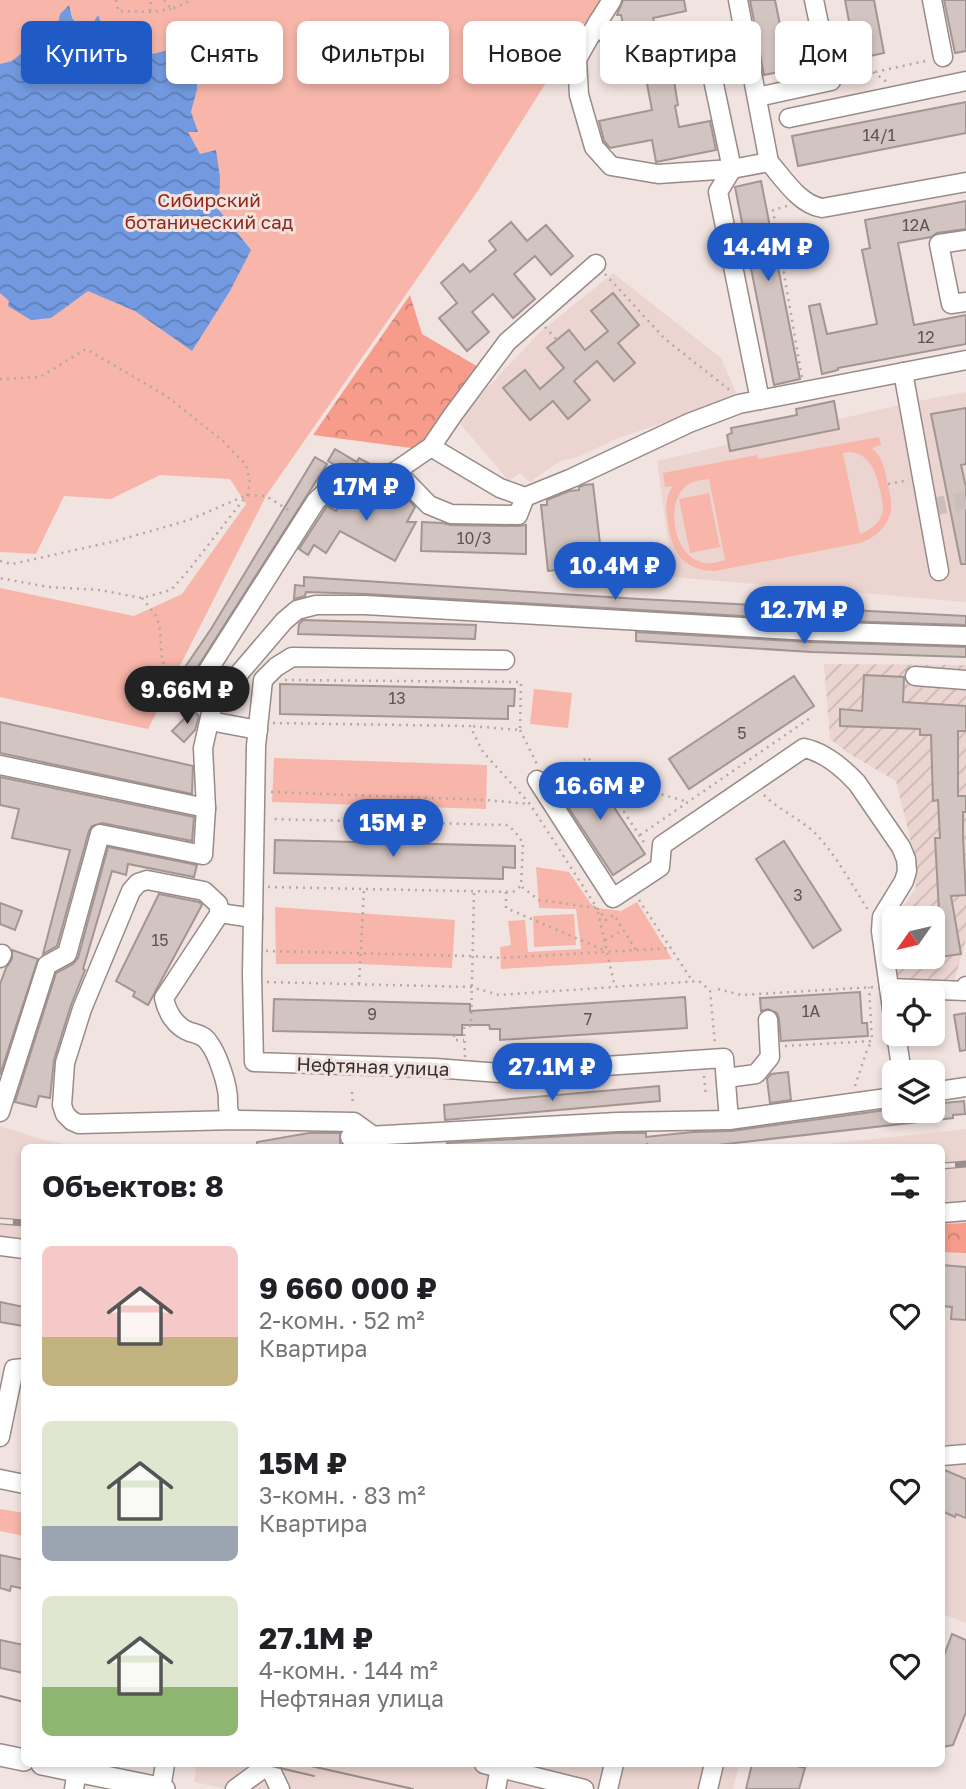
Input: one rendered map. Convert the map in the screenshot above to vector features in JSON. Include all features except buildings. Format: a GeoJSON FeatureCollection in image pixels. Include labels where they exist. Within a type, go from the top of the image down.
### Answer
{"type":"FeatureCollection","features":[{"type":"Feature","properties":{"kind":"main road"},"geometry":{"type":"LineString","coordinates":[[0,1755],[21,1759]]}},
{"type":"Feature","properties":{"kind":"main road"},"geometry":{"type":"LineString","coordinates":[[48,1767],[76,1780],[162,1789]]}},
{"type":"Feature","properties":{"kind":"street"},"geometry":{"type":"LineString","coordinates":[[612,0],[577,59],[579,95],[594,147],[611,166],[658,174],[732,169],[769,162]]}},
{"type":"Feature","properties":{"kind":"street"},"geometry":{"type":"LineString","coordinates":[[738,0],[769,162],[804,201],[822,208],[966,182]]}},
{"type":"Feature","properties":{"kind":"street"},"geometry":{"type":"LineString","coordinates":[[814,0],[818,21]]}},
{"type":"Feature","properties":{"kind":"street"},"geometry":{"type":"LineString","coordinates":[[932,0],[943,57]]}},
{"type":"Feature","properties":{"kind":"street"},"geometry":{"type":"LineString","coordinates":[[598,22],[607,35],[631,46],[681,39],[699,49],[711,70],[732,169],[718,192],[760,400]]}},
{"type":"Feature","properties":{"kind":"street"},"geometry":{"type":"LineString","coordinates":[[789,118],[966,81]]}},
{"type":"Feature","properties":{"kind":"street"},"geometry":{"type":"LineString","coordinates":[[757,97],[817,84]]}},
{"type":"Feature","properties":{"kind":"street"},"geometry":{"type":"LineString","coordinates":[[966,240],[939,244],[951,304],[966,302]]}},
{"type":"Feature","properties":{"kind":"street"},"geometry":{"type":"LineString","coordinates":[[198,686],[316,501],[337,481],[367,483],[396,471],[432,447],[508,342],[596,264]]}},
{"type":"Feature","properties":{"kind":"street"},"geometry":{"type":"LineString","coordinates":[[432,447],[500,488],[525,497],[689,423],[739,404],[966,360]]}},
{"type":"Feature","properties":{"kind":"street"},"geometry":{"type":"LineString","coordinates":[[903,372],[939,571]]}},
{"type":"Feature","properties":{"kind":"street"},"geometry":{"type":"LineString","coordinates":[[396,471],[429,505],[451,514],[518,515],[525,497]]}},
{"type":"Feature","properties":{"kind":"street"},"geometry":{"type":"LineString","coordinates":[[0,1112],[47,965],[67,954],[100,834],[203,855],[206,808],[203,748],[213,704],[284,621],[297,610],[316,605],[405,607],[810,631],[966,636]]}},
{"type":"Feature","properties":{"kind":"street"},"geometry":{"type":"LineString","coordinates":[[220,913],[253,918],[254,819],[265,727],[263,680],[276,667],[292,657],[505,660]]}},
{"type":"Feature","properties":{"kind":"street"},"geometry":{"type":"LineString","coordinates":[[915,676],[966,680]]}},
{"type":"Feature","properties":{"kind":"street"},"geometry":{"type":"LineString","coordinates":[[210,721],[265,727]]}},
{"type":"Feature","properties":{"kind":"street"},"geometry":{"type":"LineString","coordinates":[[542,780],[613,898],[660,867],[662,845],[804,748],[817,750],[857,783],[906,859],[904,881],[882,917],[881,931],[888,983]]}},
{"type":"Feature","properties":{"kind":"street"},"geometry":{"type":"LineString","coordinates":[[0,765],[206,808]]}},
{"type":"Feature","properties":{"kind":"street"},"geometry":{"type":"LineString","coordinates":[[235,1120],[227,1109],[228,1092],[209,1042],[199,1034],[187,1031],[173,1019],[164,998],[220,913],[218,904],[204,891],[147,880],[138,883],[131,891],[82,1009],[65,1063],[62,1105],[65,1114],[79,1124],[235,1120],[354,1122],[372,1135]]}},
{"type":"Feature","properties":{"kind":"street","name":"Нефтяная улица"},"geometry":{"type":"LineString","coordinates":[[253,918],[254,1062],[500,1073],[709,1051]]}},
{"type":"Feature","properties":{"kind":"street"},"geometry":{"type":"LineString","coordinates":[[945,989],[966,989]]}},
{"type":"Feature","properties":{"kind":"street"},"geometry":{"type":"LineString","coordinates":[[726,1078],[756,1074],[769,1057],[768,1020]]}},
{"type":"Feature","properties":{"kind":"street"},"geometry":{"type":"LineString","coordinates":[[709,1051],[724,1058],[729,1120]]}},
{"type":"Feature","properties":{"kind":"street"},"geometry":{"type":"LineString","coordinates":[[945,1090],[966,1087]]}},
{"type":"Feature","properties":{"kind":"street"},"geometry":{"type":"LineString","coordinates":[[350,1137],[617,1122],[729,1120],[882,1099]]}},
{"type":"Feature","properties":{"kind":"street"},"geometry":{"type":"LineString","coordinates":[[945,1213],[966,1211]]}},
{"type":"Feature","properties":{"kind":"street"},"geometry":{"type":"LineString","coordinates":[[0,1246],[21,1249]]}},
{"type":"Feature","properties":{"kind":"street"},"geometry":{"type":"LineString","coordinates":[[0,1437],[16,1397],[15,1369],[21,1368]]}},
{"type":"Feature","properties":{"kind":"street"},"geometry":{"type":"LineString","coordinates":[[945,1456],[966,1454]]}},
{"type":"Feature","properties":{"kind":"street"},"geometry":{"type":"LineString","coordinates":[[0,1479],[21,1483]]}},
{"type":"Feature","properties":{"kind":"street"},"geometry":{"type":"LineString","coordinates":[[162,1789],[165,1767]]}},
{"type":"Feature","properties":{"kind":"street"},"geometry":{"type":"LineString","coordinates":[[235,1789],[265,1767]]}},
{"type":"Feature","properties":{"kind":"street"},"geometry":{"type":"LineString","coordinates":[[269,1767],[280,1789]]}},
{"type":"Feature","properties":{"kind":"street"},"geometry":{"type":"LineString","coordinates":[[608,1789],[613,1767]]}},
{"type":"Feature","properties":{"kind":"street"},"geometry":{"type":"LineString","coordinates":[[708,1789],[713,1767]]}},
{"type":"Feature","properties":{"kind":"street"},"geometry":{"type":"LineString","coordinates":[[496,1789],[498,1778],[508,1773],[584,1789]]}},
{"type":"Feature","properties":{"kind":"path"},"geometry":{"type":"LineString","coordinates":[[117,0],[118,10],[150,12],[171,9],[193,0]]}},
{"type":"Feature","properties":{"kind":"path"},"geometry":{"type":"LineString","coordinates":[[150,12],[151,0]]}},
{"type":"Feature","properties":{"kind":"path"},"geometry":{"type":"LineString","coordinates":[[164,0],[171,9]]}},
{"type":"Feature","properties":{"kind":"path"},"geometry":{"type":"LineString","coordinates":[[872,72],[943,57]]}},
{"type":"Feature","properties":{"kind":"path"},"geometry":{"type":"LineString","coordinates":[[804,201],[773,210],[805,391]]}},
{"type":"Feature","properties":{"kind":"path"},"geometry":{"type":"LineString","coordinates":[[596,264],[665,339],[738,397],[739,404]]}},
{"type":"Feature","properties":{"kind":"path"},"geometry":{"type":"LineString","coordinates":[[0,379],[40,377],[86,349],[166,395],[223,441],[246,465],[250,483],[247,495],[171,590],[142,598],[100,590],[48,587],[7,580],[0,576]]}},
{"type":"Feature","properties":{"kind":"path"},"geometry":{"type":"LineString","coordinates":[[888,484],[922,477]]}},
{"type":"Feature","properties":{"kind":"path"},"geometry":{"type":"LineString","coordinates":[[0,561],[12,564],[116,541],[189,520],[247,495],[266,496],[305,520]]}},
{"type":"Feature","properties":{"kind":"path"},"geometry":{"type":"LineString","coordinates":[[142,598],[157,617],[162,662],[178,684],[190,692],[198,686]]}},
{"type":"Feature","properties":{"kind":"path"},"geometry":{"type":"LineString","coordinates":[[287,680],[521,682],[520,730],[542,780],[588,757],[646,844]]}},
{"type":"Feature","properties":{"kind":"path"},"geometry":{"type":"LineString","coordinates":[[640,835],[813,716]]}},
{"type":"Feature","properties":{"kind":"path"},"geometry":{"type":"LineString","coordinates":[[470,726],[483,752],[530,804],[597,908],[606,920],[614,915],[636,950]]}},
{"type":"Feature","properties":{"kind":"path"},"geometry":{"type":"LineString","coordinates":[[265,727],[470,726],[520,730]]}},
{"type":"Feature","properties":{"kind":"path"},"geometry":{"type":"LineString","coordinates":[[601,776],[688,802]]}},
{"type":"Feature","properties":{"kind":"path"},"geometry":{"type":"LineString","coordinates":[[752,783],[774,805],[815,833],[881,931]]}},
{"type":"Feature","properties":{"kind":"path"},"geometry":{"type":"LineString","coordinates":[[266,792],[530,804]]}},
{"type":"Feature","properties":{"kind":"path"},"geometry":{"type":"LineString","coordinates":[[254,819],[508,825],[523,844],[522,886]]}},
{"type":"Feature","properties":{"kind":"path"},"geometry":{"type":"LineString","coordinates":[[522,886],[539,900],[597,908]]}},
{"type":"Feature","properties":{"kind":"path"},"geometry":{"type":"LineString","coordinates":[[254,887],[513,892],[522,886]]}},
{"type":"Feature","properties":{"kind":"path"},"geometry":{"type":"LineString","coordinates":[[359,984],[364,889]]}},
{"type":"Feature","properties":{"kind":"path"},"geometry":{"type":"LineString","coordinates":[[465,1070],[464,1027],[471,1026],[474,891]]}},
{"type":"Feature","properties":{"kind":"path"},"geometry":{"type":"LineString","coordinates":[[506,892],[506,908],[608,952]]}},
{"type":"Feature","properties":{"kind":"path"},"geometry":{"type":"LineString","coordinates":[[640,901],[693,982]]}},
{"type":"Feature","properties":{"kind":"path"},"geometry":{"type":"LineString","coordinates":[[597,908],[615,987]]}},
{"type":"Feature","properties":{"kind":"path"},"geometry":{"type":"LineString","coordinates":[[605,940],[623,930]]}},
{"type":"Feature","properties":{"kind":"path"},"geometry":{"type":"LineString","coordinates":[[262,951],[500,958],[671,948]]}},
{"type":"Feature","properties":{"kind":"path"},"geometry":{"type":"LineString","coordinates":[[260,982],[471,987],[499,995],[699,981],[710,991],[705,1096]]}},
{"type":"Feature","properties":{"kind":"path"},"geometry":{"type":"LineString","coordinates":[[718,989],[741,995],[869,987],[872,1041],[855,1088]]}},
{"type":"Feature","properties":{"kind":"path"},"geometry":{"type":"LineString","coordinates":[[454,1035],[454,1040],[464,1040]]}},
{"type":"Feature","properties":{"kind":"path"},"geometry":{"type":"LineString","coordinates":[[783,1046],[872,1041]]}},
{"type":"Feature","properties":{"kind":"path"},"geometry":{"type":"LineString","coordinates":[[709,1051],[723,1045]]}},
{"type":"Feature","properties":{"kind":"shaded area"},"geometry":{"type":"Polygon","coordinates":[[[613,273],[721,358],[738,397],[616,439],[578,457],[560,461],[530,482],[520,473],[509,481],[457,420],[539,333],[613,273]]]}},
{"type":"Feature","properties":{"kind":"shaded area"},"geometry":{"type":"Polygon","coordinates":[[[966,392],[966,602],[673,577],[657,461],[966,392]]]}},
{"type":"Feature","properties":{"kind":"shaded area"},"geometry":{"type":"Polygon","coordinates":[[[824,664],[966,665],[966,939],[954,982],[892,983],[888,970],[945,970],[945,906],[904,906],[916,888],[913,850],[896,781],[848,753],[830,739],[824,664]]]}},
{"type":"Feature","properties":{"kind":"shaded area"},"geometry":{"type":"Polygon","coordinates":[[[882,937],[882,954],[878,943],[882,937]]]}},
{"type":"Feature","properties":{"kind":"shaded area"},"geometry":{"type":"Polygon","coordinates":[[[0,1126],[64,1144],[21,1144],[21,1246],[0,1242],[0,1126]]]}},
{"type":"Feature","properties":{"kind":"shaded area"},"geometry":{"type":"Polygon","coordinates":[[[966,1129],[966,1623],[945,1615],[945,1144],[829,1144],[966,1129]]]}},
{"type":"Feature","properties":{"kind":"shaded area"},"geometry":{"type":"Polygon","coordinates":[[[196,1767],[738,1767],[733,1789],[226,1789],[194,1782],[196,1767]]]}},
{"type":"Feature","properties":{"kind":"green space","name":"Сибирский ботанический сад"},"geometry":{"type":"Polygon","coordinates":[[[0,0],[602,0],[586,23],[463,21],[463,84],[545,84],[475,195],[266,496],[148,729],[0,697],[0,588],[134,616],[182,594],[246,504],[230,479],[160,475],[111,499],[64,496],[36,554],[0,552],[0,0]]]}},
{"type":"Feature","properties":{"kind":"green space"},"geometry":{"type":"Polygon","coordinates":[[[410,295],[422,334],[480,368],[419,449],[313,435],[410,295]]]}},
{"type":"Feature","properties":{"kind":"green space"},"geometry":{"type":"Polygon","coordinates":[[[879,437],[881,445],[872,448],[885,472],[891,502],[890,515],[876,535],[860,543],[715,571],[688,564],[677,552],[670,534],[666,505],[673,486],[665,487],[663,473],[757,455],[759,459],[879,437]],[[849,452],[843,453],[860,534],[877,522],[883,505],[872,466],[863,457],[849,452]],[[709,479],[692,482],[684,488],[678,496],[674,516],[678,538],[683,548],[698,561],[715,563],[725,560],[709,479]]]}},
{"type":"Feature","properties":{"kind":"green space"},"geometry":{"type":"Polygon","coordinates":[[[709,493],[720,547],[690,553],[679,499],[709,493]]]}},
{"type":"Feature","properties":{"kind":"green space"},"geometry":{"type":"Polygon","coordinates":[[[534,689],[572,693],[568,728],[530,724],[534,689]]]}},
{"type":"Feature","properties":{"kind":"green space"},"geometry":{"type":"Polygon","coordinates":[[[274,758],[487,765],[486,809],[272,802],[274,758]]]}},
{"type":"Feature","properties":{"kind":"green space"},"geometry":{"type":"Polygon","coordinates":[[[536,867],[569,872],[591,904],[597,908],[621,911],[637,902],[672,959],[501,969],[500,947],[511,945],[508,921],[525,920],[528,952],[581,949],[576,909],[539,908],[536,867]]]}},
{"type":"Feature","properties":{"kind":"green space"},"geometry":{"type":"Polygon","coordinates":[[[275,907],[455,920],[452,968],[276,964],[275,907]]]}},
{"type":"Feature","properties":{"kind":"green space"},"geometry":{"type":"Polygon","coordinates":[[[574,914],[576,945],[534,947],[533,916],[574,914]]]}},
{"type":"Feature","properties":{"kind":"green space"},"geometry":{"type":"Polygon","coordinates":[[[966,1223],[966,1253],[945,1252],[945,1224],[966,1223]]]}},
{"type":"Feature","properties":{"kind":"green space"},"geometry":{"type":"Polygon","coordinates":[[[0,1509],[21,1512],[21,1535],[0,1531],[0,1509]]]}},
{"type":"Feature","properties":{"kind":"water"},"geometry":{"type":"Polygon","coordinates":[[[69,5],[75,21],[59,21],[60,14],[69,5]]]}},
{"type":"Feature","properties":{"kind":"water"},"geometry":{"type":"Polygon","coordinates":[[[166,50],[166,84],[197,84],[191,112],[198,132],[188,132],[200,154],[216,150],[220,177],[219,210],[251,250],[230,291],[192,351],[135,311],[88,291],[51,318],[31,320],[8,306],[9,301],[0,293],[0,64],[12,61],[21,54],[21,84],[152,84],[152,53],[166,50]]]}},
{"type":"Feature","properties":{"kind":"tunnel"},"geometry":{"type":"LineString","coordinates":[[928,508],[966,500]]}},
{"type":"Feature","properties":{"kind":"tram line"},"geometry":{"type":"LineString","coordinates":[[0,1696],[21,1701]]}},
{"type":"Feature","properties":{"kind":"tram line"},"geometry":{"type":"LineString","coordinates":[[276,1767],[314,1776]]}},
{"type":"Feature","properties":{"kind":"tram line"},"geometry":{"type":"LineString","coordinates":[[315,1767],[413,1789]]}},
{"type":"Feature","properties":{"kind":"railway"},"geometry":{"type":"LineString","coordinates":[[945,1166],[966,1164]]}},
{"type":"Feature","properties":{"kind":"railway"},"geometry":{"type":"LineString","coordinates":[[0,1221],[21,1223]]}}]}
